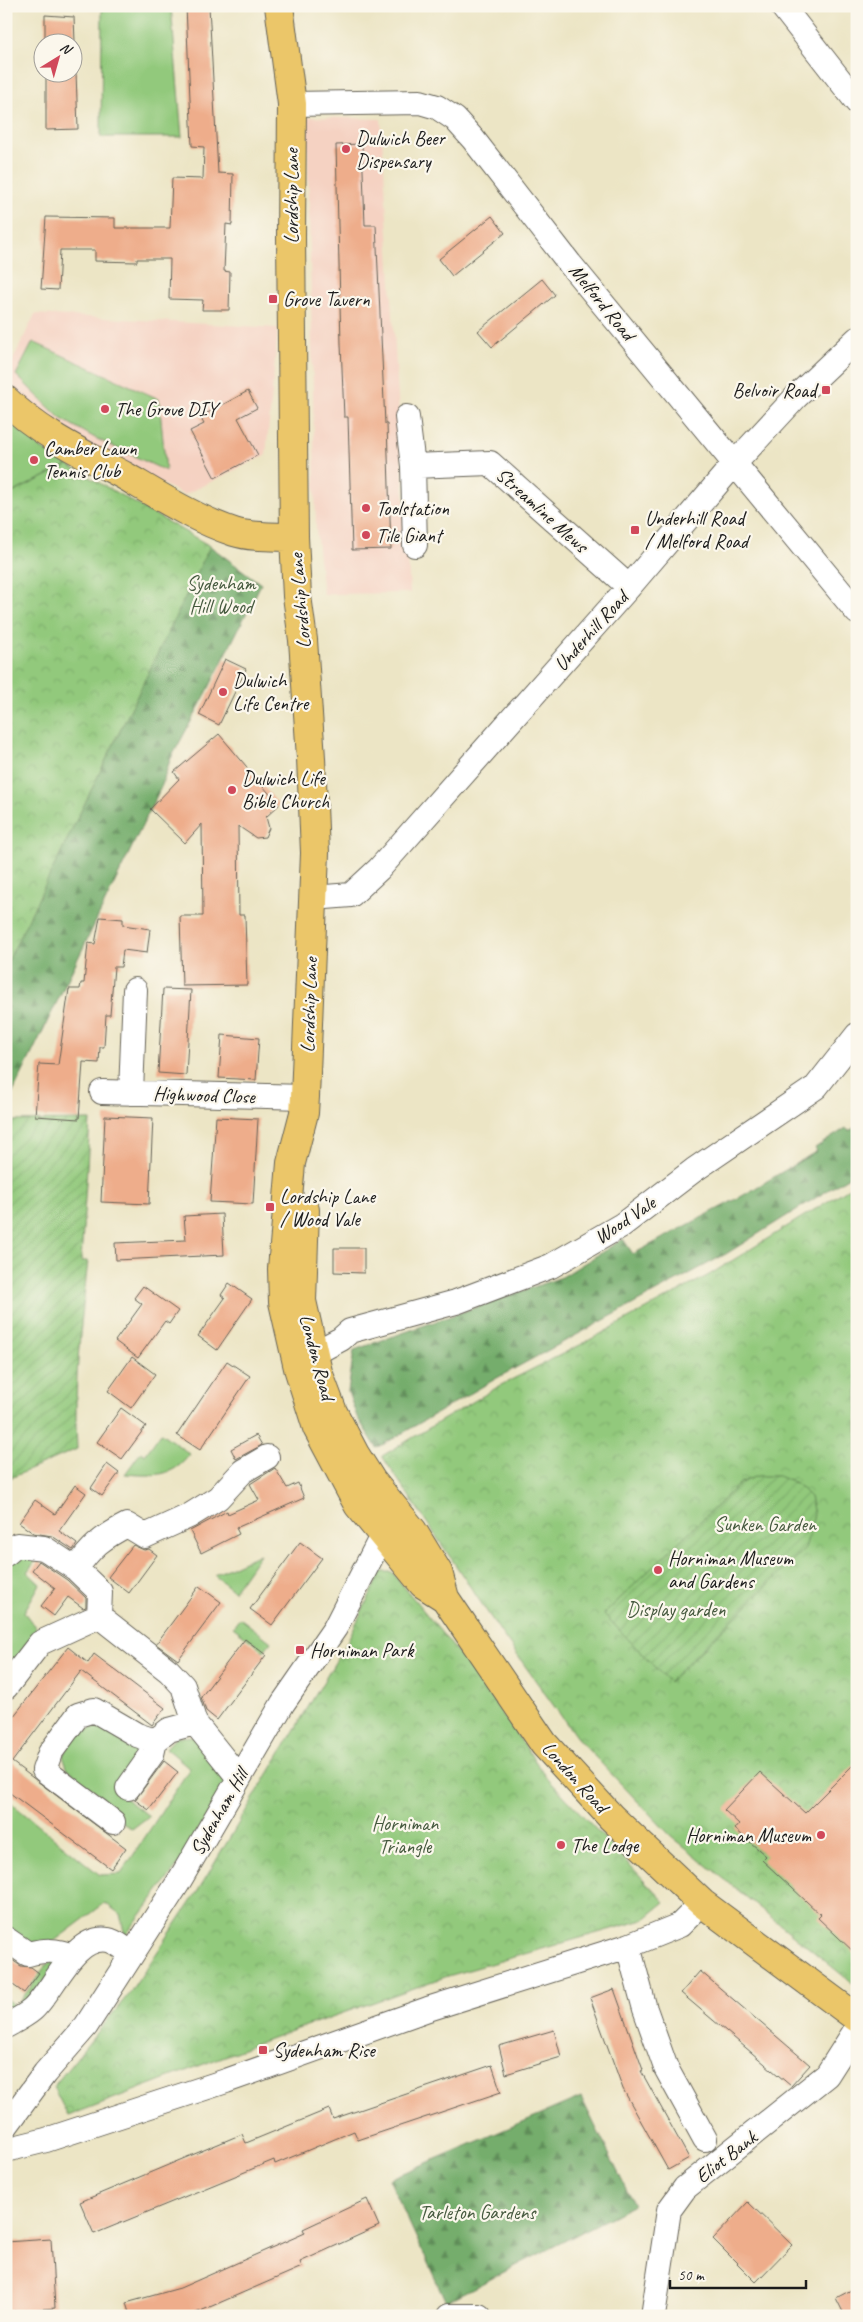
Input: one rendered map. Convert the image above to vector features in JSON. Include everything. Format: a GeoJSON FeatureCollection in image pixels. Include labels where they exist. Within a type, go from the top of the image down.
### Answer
{"type":"FeatureCollection","features":[{"type":"Feature","properties":{"kind":"main road","name":"Lordship Lane"},"geometry":{"type":"LineString","coordinates":[[279,6],[292,104],[290,237],[294,537],[297,596],[303,640],[311,758],[315,853],[304,1105]]}},
{"type":"Feature","properties":{"kind":"main road"},"geometry":{"type":"LineString","coordinates":[[6,400],[17,411],[59,439],[182,508],[234,532],[294,537]]}},
{"type":"Feature","properties":{"kind":"main road","name":"London Road"},"geometry":{"type":"LineString","coordinates":[[304,1105],[308,1161],[302,1301],[304,1343],[316,1428],[358,1505],[423,1584],[444,1598]]}},
{"type":"Feature","properties":{"kind":"main road","name":"London Road"},"geometry":{"type":"LineString","coordinates":[[304,1343],[333,1412],[372,1481],[413,1531],[438,1572],[444,1598],[544,1744],[615,1822],[702,1903],[857,2018]]}},
{"type":"Feature","properties":{"kind":"street"},"geometry":{"type":"LineString","coordinates":[[782,6],[857,102]]}},
{"type":"Feature","properties":{"kind":"street","name":"Melford Road"},"geometry":{"type":"LineString","coordinates":[[292,104],[420,102],[437,107],[454,119],[734,464],[857,612]]}},
{"type":"Feature","properties":{"kind":"street","name":"Underhill Road"},"geometry":{"type":"LineString","coordinates":[[313,898],[351,895],[379,869],[629,587],[734,464],[796,397],[857,339]]}},
{"type":"Feature","properties":{"kind":"street"},"geometry":{"type":"LineString","coordinates":[[407,417],[413,466],[415,545]]}},
{"type":"Feature","properties":{"kind":"street","name":"Streamline Mews"},"geometry":{"type":"LineString","coordinates":[[413,466],[490,463],[629,587]]}},
{"type":"Feature","properties":{"kind":"street"},"geometry":{"type":"LineString","coordinates":[[131,1093],[135,990]]}},
{"type":"Feature","properties":{"kind":"street","name":"Wood Vale"},"geometry":{"type":"LineString","coordinates":[[304,1343],[338,1327],[350,1331],[456,1302],[551,1266],[622,1225],[694,1170],[816,1087],[857,1035]]}},
{"type":"Feature","properties":{"kind":"street","name":"Highwood Close"},"geometry":{"type":"LineString","coordinates":[[102,1092],[304,1105]]}},
{"type":"Feature","properties":{"kind":"street"},"geometry":{"type":"LineString","coordinates":[[76,1569],[91,1548],[109,1534],[126,1525],[145,1536],[189,1516],[218,1498],[243,1471],[267,1458]]}},
{"type":"Feature","properties":{"kind":"street","name":"Sydenham Hill"},"geometry":{"type":"LineString","coordinates":[[6,2126],[45,2073],[86,2026],[178,1883],[283,1702],[335,1628],[382,1536],[383,1503],[372,1481]]}},
{"type":"Feature","properties":{"kind":"street"},"geometry":{"type":"LineString","coordinates":[[6,1554],[17,1545],[44,1548],[76,1569],[100,1592],[99,1616]]}},
{"type":"Feature","properties":{"kind":"street"},"geometry":{"type":"LineString","coordinates":[[6,1687],[40,1643],[99,1616]]}},
{"type":"Feature","properties":{"kind":"street"},"geometry":{"type":"LineString","coordinates":[[99,1616],[169,1671],[182,1686],[195,1723],[239,1778]]}},
{"type":"Feature","properties":{"kind":"street"},"geometry":{"type":"LineString","coordinates":[[113,1822],[44,1770],[50,1753],[78,1715],[94,1710],[136,1735],[155,1741]]}},
{"type":"Feature","properties":{"kind":"street"},"geometry":{"type":"LineString","coordinates":[[128,1788],[152,1754],[155,1741],[169,1730],[195,1723]]}},
{"type":"Feature","properties":{"kind":"street"},"geometry":{"type":"LineString","coordinates":[[6,2150],[46,2140],[216,2084],[428,2009],[628,1946],[680,1925],[702,1903]]}},
{"type":"Feature","properties":{"kind":"street"},"geometry":{"type":"LineString","coordinates":[[6,1939],[28,1954],[43,1950],[59,1950],[72,1956]]}},
{"type":"Feature","properties":{"kind":"street"},"geometry":{"type":"LineString","coordinates":[[6,2026],[33,2010],[50,1990],[72,1956],[92,1942],[109,1940],[132,1953]]}},
{"type":"Feature","properties":{"kind":"street"},"geometry":{"type":"LineString","coordinates":[[628,1946],[645,2009],[666,2068],[705,2139]]}},
{"type":"Feature","properties":{"kind":"street","name":"Eliot Bank"},"geometry":{"type":"LineString","coordinates":[[652,2316],[669,2210],[685,2188],[828,2075],[857,2028]]}},
{"type":"Feature","properties":{"kind":"street"},"geometry":{"type":"LineString","coordinates":[[449,2316],[479,2316]]}},
{"type":"Feature","properties":{"kind":"shaded area"},"geometry":{"type":"Polygon","coordinates":[[[307,117],[381,119],[410,593],[323,594],[316,530],[307,117]]]}},
{"type":"Feature","properties":{"kind":"shaded area"},"geometry":{"type":"Polygon","coordinates":[[[35,314],[278,328],[266,455],[184,495],[50,427],[6,384],[6,374],[35,314]]]}},
{"type":"Feature","properties":{"kind":"green space"},"geometry":{"type":"Polygon","coordinates":[[[102,6],[171,6],[182,137],[101,137],[102,6]]]}},
{"type":"Feature","properties":{"kind":"green space","name":"The Grove DIY"},"geometry":{"type":"Polygon","coordinates":[[[33,342],[159,399],[166,471],[95,438],[60,418],[16,375],[33,342]]]}},
{"type":"Feature","properties":{"kind":"green space","name":"Camber Lawn Tennis Club"},"geometry":{"type":"Polygon","coordinates":[[[6,419],[41,448],[68,465],[6,496],[6,419]]]}},
{"type":"Feature","properties":{"kind":"green space"},"geometry":{"type":"Polygon","coordinates":[[[68,465],[210,546],[6,965],[6,496],[68,465]]]}},
{"type":"Feature","properties":{"kind":"green space","name":"Sydenham Hill Wood"},"geometry":{"type":"Polygon","coordinates":[[[210,546],[261,584],[207,692],[170,760],[162,785],[6,1107],[6,934],[24,927],[210,546]]]}},
{"type":"Feature","properties":{"kind":"green space"},"geometry":{"type":"Polygon","coordinates":[[[90,1120],[81,1261],[88,1261],[77,1378],[77,1449],[6,1480],[6,1121],[90,1120]]]}},
{"type":"Feature","properties":{"kind":"green space"},"geometry":{"type":"Polygon","coordinates":[[[857,1126],[857,1172],[726,1254],[497,1378],[377,1448],[357,1417],[348,1392],[354,1350],[562,1277],[623,1239],[633,1254],[742,1196],[817,1151],[815,1148],[846,1128],[849,1131],[857,1126]]]}},
{"type":"Feature","properties":{"kind":"green space","name":"Horniman Museum and Gardens"},"geometry":{"type":"Polygon","coordinates":[[[857,1183],[857,1978],[852,1983],[670,1835],[577,1738],[502,1634],[382,1456],[501,1385],[582,1344],[709,1275],[857,1183]]]}},
{"type":"Feature","properties":{"kind":"green space"},"geometry":{"type":"Polygon","coordinates":[[[161,1433],[190,1454],[176,1468],[161,1474],[125,1474],[141,1452],[145,1455],[161,1433]]]}},
{"type":"Feature","properties":{"kind":"green space"},"geometry":{"type":"Polygon","coordinates":[[[757,1476],[778,1476],[797,1484],[810,1497],[814,1514],[805,1549],[669,1682],[604,1614],[740,1483],[757,1476]]]}},
{"type":"Feature","properties":{"kind":"green space"},"geometry":{"type":"Polygon","coordinates":[[[6,1549],[41,1554],[27,1572],[40,1584],[24,1612],[41,1635],[6,1681],[6,1549]]]}},
{"type":"Feature","properties":{"kind":"green space"},"geometry":{"type":"Polygon","coordinates":[[[260,1554],[234,1591],[214,1575],[260,1554]]]}},
{"type":"Feature","properties":{"kind":"green space","name":"Horniman Triangle"},"geometry":{"type":"Polygon","coordinates":[[[381,1572],[392,1572],[472,1670],[547,1778],[665,1902],[643,1920],[448,1976],[272,2038],[68,2116],[53,2087],[132,1990],[196,1894],[346,1644],[381,1572]]]}},
{"type":"Feature","properties":{"kind":"green space"},"geometry":{"type":"Polygon","coordinates":[[[240,1618],[271,1642],[264,1651],[233,1627],[240,1618]]]}},
{"type":"Feature","properties":{"kind":"green space"},"geometry":{"type":"Polygon","coordinates":[[[96,1726],[103,1726],[125,1742],[138,1742],[148,1751],[115,1791],[149,1816],[132,1829],[101,1806],[102,1797],[67,1768],[63,1756],[76,1734],[96,1726]]]}},
{"type":"Feature","properties":{"kind":"green space"},"geometry":{"type":"Polygon","coordinates":[[[195,1736],[230,1777],[176,1868],[125,1936],[120,1914],[105,1903],[53,1942],[29,1943],[6,1926],[6,1799],[100,1875],[121,1874],[190,1768],[166,1748],[176,1737],[195,1736]]]}},
{"type":"Feature","properties":{"kind":"green space"},"geometry":{"type":"Polygon","coordinates":[[[57,1957],[53,1976],[6,2020],[6,1999],[16,2007],[46,1965],[57,1957]]]}},
{"type":"Feature","properties":{"kind":"green space","name":"Tarleton Gardens"},"geometry":{"type":"Polygon","coordinates":[[[581,2097],[634,2205],[446,2302],[389,2179],[581,2097]]]}},
{"type":"Feature","properties":{"kind":"building"},"geometry":{"type":"Polygon","coordinates":[[[186,6],[209,6],[218,173],[233,174],[232,225],[226,224],[224,271],[230,272],[229,310],[202,310],[203,300],[169,299],[170,259],[137,259],[137,262],[95,261],[95,250],[60,250],[58,290],[41,289],[46,217],[115,218],[115,228],[170,228],[172,178],[203,179],[204,147],[192,146],[186,6]]]}},
{"type":"Feature","properties":{"kind":"building"},"geometry":{"type":"Polygon","coordinates":[[[45,15],[74,17],[75,32],[45,32],[45,15]]]}},
{"type":"Feature","properties":{"kind":"building"},"geometry":{"type":"Polygon","coordinates":[[[46,82],[76,82],[78,129],[46,130],[46,82]]]}},
{"type":"Feature","properties":{"kind":"building"},"geometry":{"type":"Polygon","coordinates":[[[362,144],[365,225],[376,225],[385,424],[387,424],[391,549],[352,550],[348,417],[344,417],[341,344],[336,145],[362,144]]]}},
{"type":"Feature","properties":{"kind":"building"},"geometry":{"type":"Polygon","coordinates":[[[492,216],[505,233],[452,276],[439,259],[492,216]]]}},
{"type":"Feature","properties":{"kind":"building"},"geometry":{"type":"Polygon","coordinates":[[[542,279],[555,295],[492,347],[478,331],[542,279]]]}},
{"type":"Feature","properties":{"kind":"building"},"geometry":{"type":"Polygon","coordinates":[[[248,391],[257,408],[238,418],[258,455],[215,478],[190,431],[204,424],[200,417],[248,391]]]}},
{"type":"Feature","properties":{"kind":"building","name":"Dulwich Life Centre"},"geometry":{"type":"Polygon","coordinates":[[[225,659],[246,669],[219,725],[199,715],[225,659]]]}},
{"type":"Feature","properties":{"kind":"building"},"geometry":{"type":"Polygon","coordinates":[[[219,734],[279,805],[266,817],[269,828],[265,837],[256,838],[238,826],[239,915],[245,915],[247,985],[182,986],[180,916],[203,916],[202,824],[185,843],[150,809],[179,779],[174,772],[219,734]]]}},
{"type":"Feature","properties":{"kind":"building"},"geometry":{"type":"Polygon","coordinates":[[[100,917],[123,919],[123,925],[150,929],[147,953],[123,950],[121,967],[114,967],[110,1015],[106,1015],[104,1047],[100,1047],[99,1063],[83,1062],[79,1119],[35,1116],[39,1064],[58,1065],[69,989],[80,989],[81,983],[84,983],[88,943],[95,944],[100,917]]]}},
{"type":"Feature","properties":{"kind":"building"},"geometry":{"type":"Polygon","coordinates":[[[163,989],[191,990],[186,1075],[158,1073],[163,989]]]}},
{"type":"Feature","properties":{"kind":"building"},"geometry":{"type":"Polygon","coordinates":[[[222,1035],[259,1038],[256,1080],[219,1078],[222,1035]]]}},
{"type":"Feature","properties":{"kind":"building"},"geometry":{"type":"Polygon","coordinates":[[[105,1116],[153,1118],[149,1204],[101,1202],[105,1116]]]}},
{"type":"Feature","properties":{"kind":"building"},"geometry":{"type":"Polygon","coordinates":[[[216,1117],[258,1119],[253,1204],[210,1202],[216,1117]]]}},
{"type":"Feature","properties":{"kind":"building"},"geometry":{"type":"Polygon","coordinates":[[[222,1214],[224,1255],[116,1260],[115,1243],[186,1240],[184,1216],[222,1214]]]}},
{"type":"Feature","properties":{"kind":"building"},"geometry":{"type":"Polygon","coordinates":[[[334,1248],[364,1248],[364,1273],[334,1272],[334,1248]]]}},
{"type":"Feature","properties":{"kind":"building"},"geometry":{"type":"Polygon","coordinates":[[[229,1283],[252,1299],[217,1350],[198,1336],[225,1298],[221,1295],[229,1283]]]}},
{"type":"Feature","properties":{"kind":"building"},"geometry":{"type":"Polygon","coordinates":[[[143,1286],[178,1311],[169,1324],[165,1321],[138,1358],[115,1341],[142,1304],[134,1298],[143,1286]]]}},
{"type":"Feature","properties":{"kind":"building"},"geometry":{"type":"Polygon","coordinates":[[[132,1357],[155,1374],[131,1408],[108,1391],[132,1357]]]}},
{"type":"Feature","properties":{"kind":"building"},"geometry":{"type":"Polygon","coordinates":[[[227,1361],[250,1376],[200,1450],[177,1435],[227,1361]]]}},
{"type":"Feature","properties":{"kind":"building"},"geometry":{"type":"Polygon","coordinates":[[[121,1408],[146,1426],[122,1459],[97,1442],[121,1408]]]}},
{"type":"Feature","properties":{"kind":"building"},"geometry":{"type":"Polygon","coordinates":[[[256,1435],[262,1445],[236,1459],[231,1449],[256,1435]]]}},
{"type":"Feature","properties":{"kind":"building"},"geometry":{"type":"Polygon","coordinates":[[[107,1464],[119,1473],[102,1496],[91,1488],[107,1464]]]}},
{"type":"Feature","properties":{"kind":"building"},"geometry":{"type":"Polygon","coordinates":[[[275,1468],[287,1488],[298,1483],[304,1498],[236,1528],[239,1534],[201,1553],[190,1531],[227,1511],[228,1514],[259,1500],[250,1484],[275,1468]]]}},
{"type":"Feature","properties":{"kind":"building"},"geometry":{"type":"Polygon","coordinates":[[[75,1485],[86,1493],[59,1531],[77,1544],[73,1550],[52,1536],[33,1533],[19,1523],[35,1500],[55,1514],[75,1485]]]}},
{"type":"Feature","properties":{"kind":"building"},"geometry":{"type":"Polygon","coordinates":[[[300,1542],[322,1558],[272,1625],[250,1609],[300,1542]]]}},
{"type":"Feature","properties":{"kind":"building"},"geometry":{"type":"Polygon","coordinates":[[[133,1545],[144,1550],[149,1549],[157,1555],[129,1593],[108,1577],[133,1545]]]}},
{"type":"Feature","properties":{"kind":"building"},"geometry":{"type":"Polygon","coordinates":[[[39,1561],[67,1580],[86,1598],[86,1607],[83,1608],[68,1597],[54,1616],[41,1606],[55,1588],[32,1570],[39,1561]]]}},
{"type":"Feature","properties":{"kind":"building"},"geometry":{"type":"Polygon","coordinates":[[[199,1586],[221,1602],[178,1660],[156,1644],[199,1586]]]}},
{"type":"Feature","properties":{"kind":"building"},"geometry":{"type":"Polygon","coordinates":[[[245,1639],[266,1655],[217,1720],[206,1711],[201,1697],[245,1639]]]}},
{"type":"Feature","properties":{"kind":"building"},"geometry":{"type":"Polygon","coordinates":[[[68,1647],[88,1663],[94,1654],[165,1708],[152,1725],[81,1671],[12,1762],[126,1848],[111,1869],[6,1790],[6,1726],[68,1647]]]}},
{"type":"Feature","properties":{"kind":"building"},"geometry":{"type":"Polygon","coordinates":[[[164,1761],[178,1772],[149,1810],[135,1800],[164,1761]]]}},
{"type":"Feature","properties":{"kind":"building","name":"Horniman Museum"},"geometry":{"type":"Polygon","coordinates":[[[857,1761],[857,1955],[818,1918],[821,1915],[762,1860],[766,1856],[735,1829],[739,1824],[724,1810],[760,1772],[805,1813],[857,1761]]]}},
{"type":"Feature","properties":{"kind":"building"},"geometry":{"type":"Polygon","coordinates":[[[6,1956],[21,1966],[31,1967],[39,1973],[24,1993],[6,1980],[6,1956]]]}},
{"type":"Feature","properties":{"kind":"building"},"geometry":{"type":"Polygon","coordinates":[[[700,1971],[810,2065],[791,2086],[681,1993],[700,1971]]]}},
{"type":"Feature","properties":{"kind":"building"},"geometry":{"type":"Polygon","coordinates":[[[614,1989],[643,2070],[641,2071],[689,2158],[668,2170],[623,2089],[590,1998],[614,1989]]]}},
{"type":"Feature","properties":{"kind":"building"},"geometry":{"type":"Polygon","coordinates":[[[554,2030],[561,2057],[506,2074],[499,2046],[554,2030]]]}},
{"type":"Feature","properties":{"kind":"building"},"geometry":{"type":"Polygon","coordinates":[[[492,2065],[501,2092],[358,2140],[354,2131],[275,2164],[274,2160],[94,2234],[80,2202],[242,2134],[246,2143],[329,2109],[333,2119],[492,2065]]]}},
{"type":"Feature","properties":{"kind":"building"},"geometry":{"type":"Polygon","coordinates":[[[367,2199],[379,2226],[300,2262],[302,2267],[189,2316],[130,2316],[126,2303],[180,2288],[305,2233],[303,2229],[367,2199]]]}},
{"type":"Feature","properties":{"kind":"building"},"geometry":{"type":"Polygon","coordinates":[[[748,2202],[792,2245],[756,2282],[713,2239],[748,2202]]]}},
{"type":"Feature","properties":{"kind":"building"},"geometry":{"type":"Polygon","coordinates":[[[51,2239],[55,2308],[6,2312],[6,2242],[51,2239]]]}},
{"type":"Feature","properties":{"kind":"building"},"geometry":{"type":"Polygon","coordinates":[[[857,2287],[857,2316],[845,2316],[836,2298],[857,2287]]]}},
{"type":"Feature","properties":{"kind":"place","name":"Dulwich Beer Dispensary"},"geometry":{"type":"Point","coordinates":[346,149]}},
{"type":"Feature","properties":{"kind":"place","name":"Grove Tavern"},"geometry":{"type":"Point","coordinates":[273,299]}},
{"type":"Feature","properties":{"kind":"place","name":"Belvoir Road"},"geometry":{"type":"Point","coordinates":[826,390]}},
{"type":"Feature","properties":{"kind":"place","name":"The Grove DIY"},"geometry":{"type":"Point","coordinates":[105,409]}},
{"type":"Feature","properties":{"kind":"place","name":"Camber Lawn Tennis Club"},"geometry":{"type":"Point","coordinates":[34,460]}},
{"type":"Feature","properties":{"kind":"place","name":"Toolstation"},"geometry":{"type":"Point","coordinates":[366,508]}},
{"type":"Feature","properties":{"kind":"place","name":"Underhill Road / Melford Road"},"geometry":{"type":"Point","coordinates":[635,530]}},
{"type":"Feature","properties":{"kind":"place","name":"Tile Giant"},"geometry":{"type":"Point","coordinates":[366,535]}},
{"type":"Feature","properties":{"kind":"place","name":"Dulwich Life Centre"},"geometry":{"type":"Point","coordinates":[223,692]}},
{"type":"Feature","properties":{"kind":"place","name":"Dulwich Life Bible Church"},"geometry":{"type":"Point","coordinates":[232,790]}},
{"type":"Feature","properties":{"kind":"place","name":"Lordship Lane / Wood Vale"},"geometry":{"type":"Point","coordinates":[270,1207]}},
{"type":"Feature","properties":{"kind":"place","name":"Horniman Museum and Gardens"},"geometry":{"type":"Point","coordinates":[658,1570]}},
{"type":"Feature","properties":{"kind":"place","name":"Horniman Park"},"geometry":{"type":"Point","coordinates":[300,1650]}},
{"type":"Feature","properties":{"kind":"place","name":"Horniman Museum"},"geometry":{"type":"Point","coordinates":[821,1835]}},
{"type":"Feature","properties":{"kind":"place","name":"The Lodge"},"geometry":{"type":"Point","coordinates":[561,1845]}},
{"type":"Feature","properties":{"kind":"place","name":"Sydenham Rise"},"geometry":{"type":"Point","coordinates":[263,2050]}},
{"type":"Feature","properties":{"kind":"park label","name":"Sunken Garden"},"geometry":{"type":"Point","coordinates":[765,1524]}},
{"type":"Feature","properties":{"kind":"park label","name":"Display garden"},"geometry":{"type":"Point","coordinates":[676,1609]}}]}
